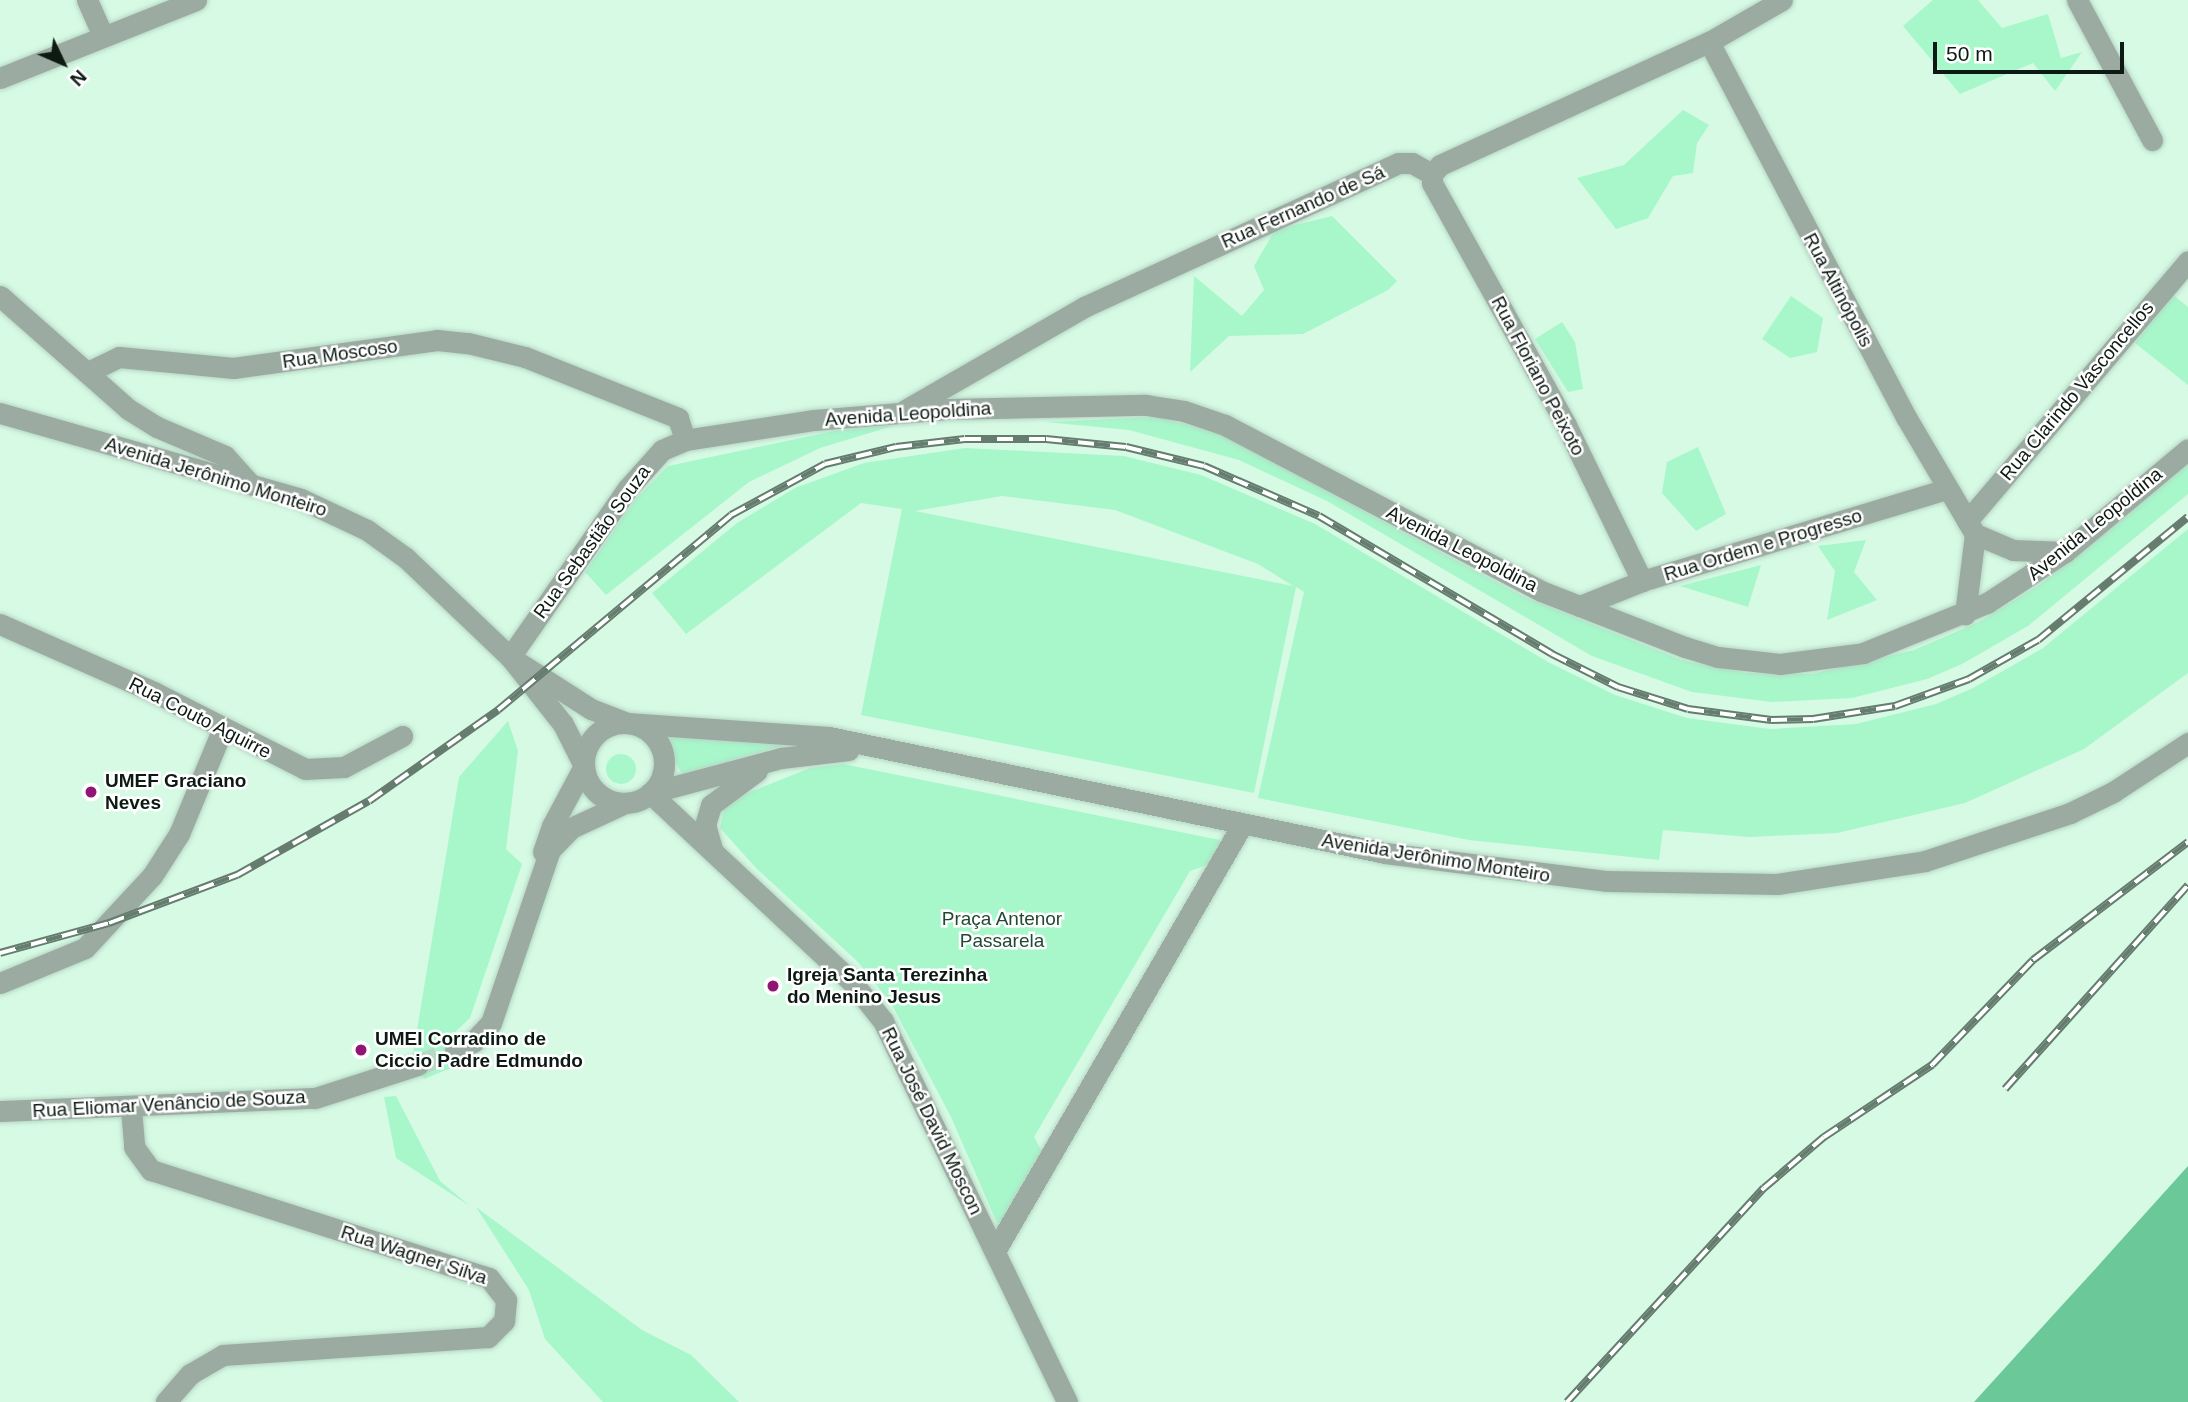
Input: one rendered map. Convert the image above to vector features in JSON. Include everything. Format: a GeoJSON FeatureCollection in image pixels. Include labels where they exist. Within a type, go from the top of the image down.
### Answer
{"type":"FeatureCollection","features":[{"type":"Feature","properties":{"kind":"street"},"geometry":{"type":"LineString","coordinates":[[87,0],[102,34]]}},
{"type":"Feature","properties":{"kind":"street"},"geometry":{"type":"LineString","coordinates":[[0,78],[102,34],[196,0]]}},
{"type":"Feature","properties":{"kind":"street"},"geometry":{"type":"LineString","coordinates":[[1432,174],[1440,165],[1709,42],[1782,0]]}},
{"type":"Feature","properties":{"kind":"street"},"geometry":{"type":"LineString","coordinates":[[2077,0],[2152,140]]}},
{"type":"Feature","properties":{"kind":"street","name":"Rua Altinópolis"},"geometry":{"type":"LineString","coordinates":[[1709,42],[1947,489],[1971,527]]}},
{"type":"Feature","properties":{"kind":"street","name":"Rua Fernando de Sá"},"geometry":{"type":"LineString","coordinates":[[902,412],[1084,307],[1398,163],[1412,163],[1432,174]]}},
{"type":"Feature","properties":{"kind":"street","name":"Rua Floriano Peixoto"},"geometry":{"type":"LineString","coordinates":[[1432,174],[1432,183],[1566,425],[1642,581]]}},
{"type":"Feature","properties":{"kind":"street","name":"Rua Clarindo Vasconcellos"},"geometry":{"type":"LineString","coordinates":[[1971,527],[2188,261]]}},
{"type":"Feature","properties":{"kind":"street"},"geometry":{"type":"LineString","coordinates":[[0,296],[141,418],[225,456],[250,484]]}},
{"type":"Feature","properties":{"kind":"street","name":"Rua Moscoso"},"geometry":{"type":"LineString","coordinates":[[88,372],[119,357],[233,368],[426,342],[468,343],[525,357],[678,418],[685,440]]}},
{"type":"Feature","properties":{"kind":"street","name":"Avenida Leopoldina"},"geometry":{"type":"LineString","coordinates":[[685,440],[814,419],[902,412],[1146,405],[1184,411],[1225,425],[1519,582],[1718,657],[1780,664],[1863,653],[1965,614],[2065,552],[2188,449]]}},
{"type":"Feature","properties":{"kind":"street","name":"Avenida Jerônimo Monteiro"},"geometry":{"type":"LineString","coordinates":[[0,413],[301,499],[367,530],[406,558],[510,657],[563,724],[584,766]]}},
{"type":"Feature","properties":{"kind":"street","name":"Rua Sebastião Souza"},"geometry":{"type":"LineString","coordinates":[[510,657],[628,488],[662,450],[685,440]]}},
{"type":"Feature","properties":{"kind":"street","name":"Rua Ordem e Progresso"},"geometry":{"type":"LineString","coordinates":[[1580,606],[1642,581],[1947,489]]}},
{"type":"Feature","properties":{"kind":"street"},"geometry":{"type":"LineString","coordinates":[[1965,614],[1971,527],[2013,550],[2065,552]]}},
{"type":"Feature","properties":{"kind":"street","name":"Rua Couto Aguirre"},"geometry":{"type":"LineString","coordinates":[[0,624],[154,692],[291,765],[320,771],[356,762],[402,736]]}},
{"type":"Feature","properties":{"kind":"street","name":"Avenida Jerônimo Monteiro"},"geometry":{"type":"LineString","coordinates":[[510,657],[591,709],[627,723],[829,737],[1385,853],[1546,877],[1777,884],[1886,870],[2027,830],[2113,792],[2188,743]]}},
{"type":"Feature","properties":{"kind":"street"},"geometry":{"type":"LineString","coordinates":[[455,1050],[473,1042],[491,1023],[543,864],[551,826],[584,766],[586,751],[599,732],[627,723],[648,730],[661,747],[664,768],[650,793],[571,828],[543,864]]}},
{"type":"Feature","properties":{"kind":"street"},"geometry":{"type":"LineString","coordinates":[[0,983],[85,948],[152,876],[178,834],[222,730]]}},
{"type":"Feature","properties":{"kind":"street","name":"Avenida Jerônimo Monteiro"},"geometry":{"type":"LineString","coordinates":[[650,793],[781,758],[872,748]]}},
{"type":"Feature","properties":{"kind":"street"},"geometry":{"type":"LineString","coordinates":[[715,854],[705,825],[711,805],[736,783],[781,758]]}},
{"type":"Feature","properties":{"kind":"street"},"geometry":{"type":"LineString","coordinates":[[584,766],[597,793],[625,803]]}},
{"type":"Feature","properties":{"kind":"street","name":"Rua José David Moscon"},"geometry":{"type":"LineString","coordinates":[[650,793],[852,982],[883,1021],[1067,1402]]}},
{"type":"Feature","properties":{"kind":"street"},"geometry":{"type":"LineString","coordinates":[[995,1251],[1243,824]]}},
{"type":"Feature","properties":{"kind":"street","name":"Rua Eliomar Venâncio de Souza"},"geometry":{"type":"LineString","coordinates":[[0,1111],[131,1109],[315,1097],[418,1065]]}},
{"type":"Feature","properties":{"kind":"street","name":"Rua Wagner Silva"},"geometry":{"type":"LineString","coordinates":[[131,1109],[134,1147],[151,1170],[489,1278],[506,1300],[498,1330],[477,1340],[223,1355],[179,1396]]}},
{"type":"Feature","properties":{"kind":"green space"},"geometry":{"type":"Polygon","coordinates":[[[1933,0],[1978,0],[2002,28],[2048,14],[2061,58],[2082,52],[2055,91],[2033,63],[1960,94],[1903,26],[1933,0]]]}},
{"type":"Feature","properties":{"kind":"green space"},"geometry":{"type":"Polygon","coordinates":[[[1683,110],[1709,125],[1697,143],[1693,173],[1673,176],[1648,218],[1616,229],[1577,178],[1624,165],[1683,110]]]}},
{"type":"Feature","properties":{"kind":"green space"},"geometry":{"type":"Polygon","coordinates":[[[1332,216],[1397,281],[1388,290],[1303,334],[1229,336],[1190,372],[1194,276],[1242,316],[1264,290],[1254,266],[1275,230],[1332,216]]]}},
{"type":"Feature","properties":{"kind":"green space"},"geometry":{"type":"Polygon","coordinates":[[[2173,295],[2188,307],[2188,385],[2135,343],[2173,295]]]}},
{"type":"Feature","properties":{"kind":"green space"},"geometry":{"type":"Polygon","coordinates":[[[1791,296],[1823,318],[1817,352],[1790,358],[1762,339],[1791,296]]]}},
{"type":"Feature","properties":{"kind":"green space"},"geometry":{"type":"Polygon","coordinates":[[[1562,322],[1575,342],[1583,389],[1568,392],[1535,339],[1562,322]]]}},
{"type":"Feature","properties":{"kind":"green space"},"geometry":{"type":"Polygon","coordinates":[[[1155,417],[1215,431],[1522,596],[1681,660],[1746,673],[1812,674],[1914,650],[1979,622],[2041,584],[2188,462],[2188,494],[2028,626],[1962,664],[1927,679],[1852,698],[1772,702],[1692,692],[1592,656],[1327,501],[1239,460],[1129,430],[1046,422],[1155,417]]]}},
{"type":"Feature","properties":{"kind":"green space"},"geometry":{"type":"Polygon","coordinates":[[[909,421],[820,448],[749,482],[606,595],[585,572],[635,500],[668,466],[829,432],[909,421]]]}},
{"type":"Feature","properties":{"kind":"green space"},"geometry":{"type":"Polygon","coordinates":[[[1698,447],[1726,514],[1696,531],[1662,493],[1667,462],[1698,447]]]}},
{"type":"Feature","properties":{"kind":"green space"},"geometry":{"type":"Polygon","coordinates":[[[965,448],[1124,456],[1201,475],[1315,524],[1548,662],[1615,695],[1687,718],[1770,729],[1856,724],[1936,704],[1973,688],[2043,648],[2188,529],[2188,673],[2084,749],[1965,803],[1837,833],[1749,837],[1663,830],[1659,860],[1469,840],[1258,798],[1304,592],[1296,587],[1254,793],[861,715],[902,509],[861,503],[686,634],[652,593],[737,523],[795,488],[864,463],[965,448]],[[1002,496],[915,511],[1293,586],[1258,564],[1115,510],[1002,496]]]}},
{"type":"Feature","properties":{"kind":"green space"},"geometry":{"type":"Polygon","coordinates":[[[1866,540],[1854,572],[1877,600],[1827,620],[1835,571],[1818,546],[1866,540]]]}},
{"type":"Feature","properties":{"kind":"green space"},"geometry":{"type":"Polygon","coordinates":[[[1761,565],[1748,607],[1680,586],[1761,565]]]}},
{"type":"Feature","properties":{"kind":"green space"},"geometry":{"type":"Polygon","coordinates":[[[508,721],[518,751],[506,849],[522,864],[470,1018],[450,1037],[461,1064],[424,1079],[413,1054],[459,777],[508,721]]]}},
{"type":"Feature","properties":{"kind":"green space"},"geometry":{"type":"Polygon","coordinates":[[[658,732],[777,742],[782,746],[682,774],[658,732]]]}},
{"type":"Feature","properties":{"kind":"green space"},"geometry":{"type":"Polygon","coordinates":[[[621,754],[632,758],[636,769],[632,780],[621,784],[610,780],[606,769],[610,758],[621,754]]]}},
{"type":"Feature","properties":{"kind":"green space","name":"Praça Antenor Passarela"},"geometry":{"type":"Polygon","coordinates":[[[843,764],[1220,840],[1218,861],[1190,871],[1034,1137],[1044,1155],[1005,1221],[997,1223],[951,1117],[891,1003],[858,962],[757,869],[720,828],[725,805],[740,796],[810,768],[843,764]]]}},
{"type":"Feature","properties":{"kind":"green space"},"geometry":{"type":"Polygon","coordinates":[[[396,1096],[440,1181],[470,1206],[396,1158],[384,1097],[396,1096]]]}},
{"type":"Feature","properties":{"kind":"green space"},"geometry":{"type":"Polygon","coordinates":[[[476,1207],[642,1330],[691,1355],[739,1402],[603,1402],[545,1339],[529,1290],[476,1207]]]}},
{"type":"Feature","properties":{"kind":"shaded area"},"geometry":{"type":"Polygon","coordinates":[[[2188,1166],[2188,1402],[1974,1402],[2096,1268],[2188,1166]]]}},
{"type":"Feature","properties":{"kind":"pier"},"geometry":{"type":"Polygon","coordinates":[[[2188,1162],[2096,1268],[1971,1402],[2185,1163],[2188,1162]]]}},
{"type":"Feature","properties":{"kind":"tunnel"},"geometry":{"type":"LineString","coordinates":[[418,1065],[455,1050]]}},
{"type":"Feature","properties":{"kind":"railway"},"geometry":{"type":"LineString","coordinates":[[0,953],[109,923],[237,875],[369,801],[498,710],[731,515],[825,464],[896,447],[965,439],[1046,439],[1126,447],[1204,466],[1319,516],[1552,654],[1618,687],[1688,709],[1771,720],[1813,719],[1895,706],[1969,679],[2038,640],[2188,517]]}},
{"type":"Feature","properties":{"kind":"railway"},"geometry":{"type":"LineString","coordinates":[[1567,1402],[1764,1188],[1824,1137],[1932,1065],[2033,960],[2188,842]]}},
{"type":"Feature","properties":{"kind":"railway"},"geometry":{"type":"LineString","coordinates":[[2005,1089],[2188,885]]}},
{"type":"Feature","properties":{"kind":"place","name":"UMEF Graciano Neves"},"geometry":{"type":"Point","coordinates":[91,792]}},
{"type":"Feature","properties":{"kind":"place","name":"Igreja Santa Terezinha do Menino Jesus"},"geometry":{"type":"Point","coordinates":[773,986]}},
{"type":"Feature","properties":{"kind":"place","name":"UMEI Corradino de Ciccio Padre Edmundo"},"geometry":{"type":"Point","coordinates":[361,1050]}}]}
